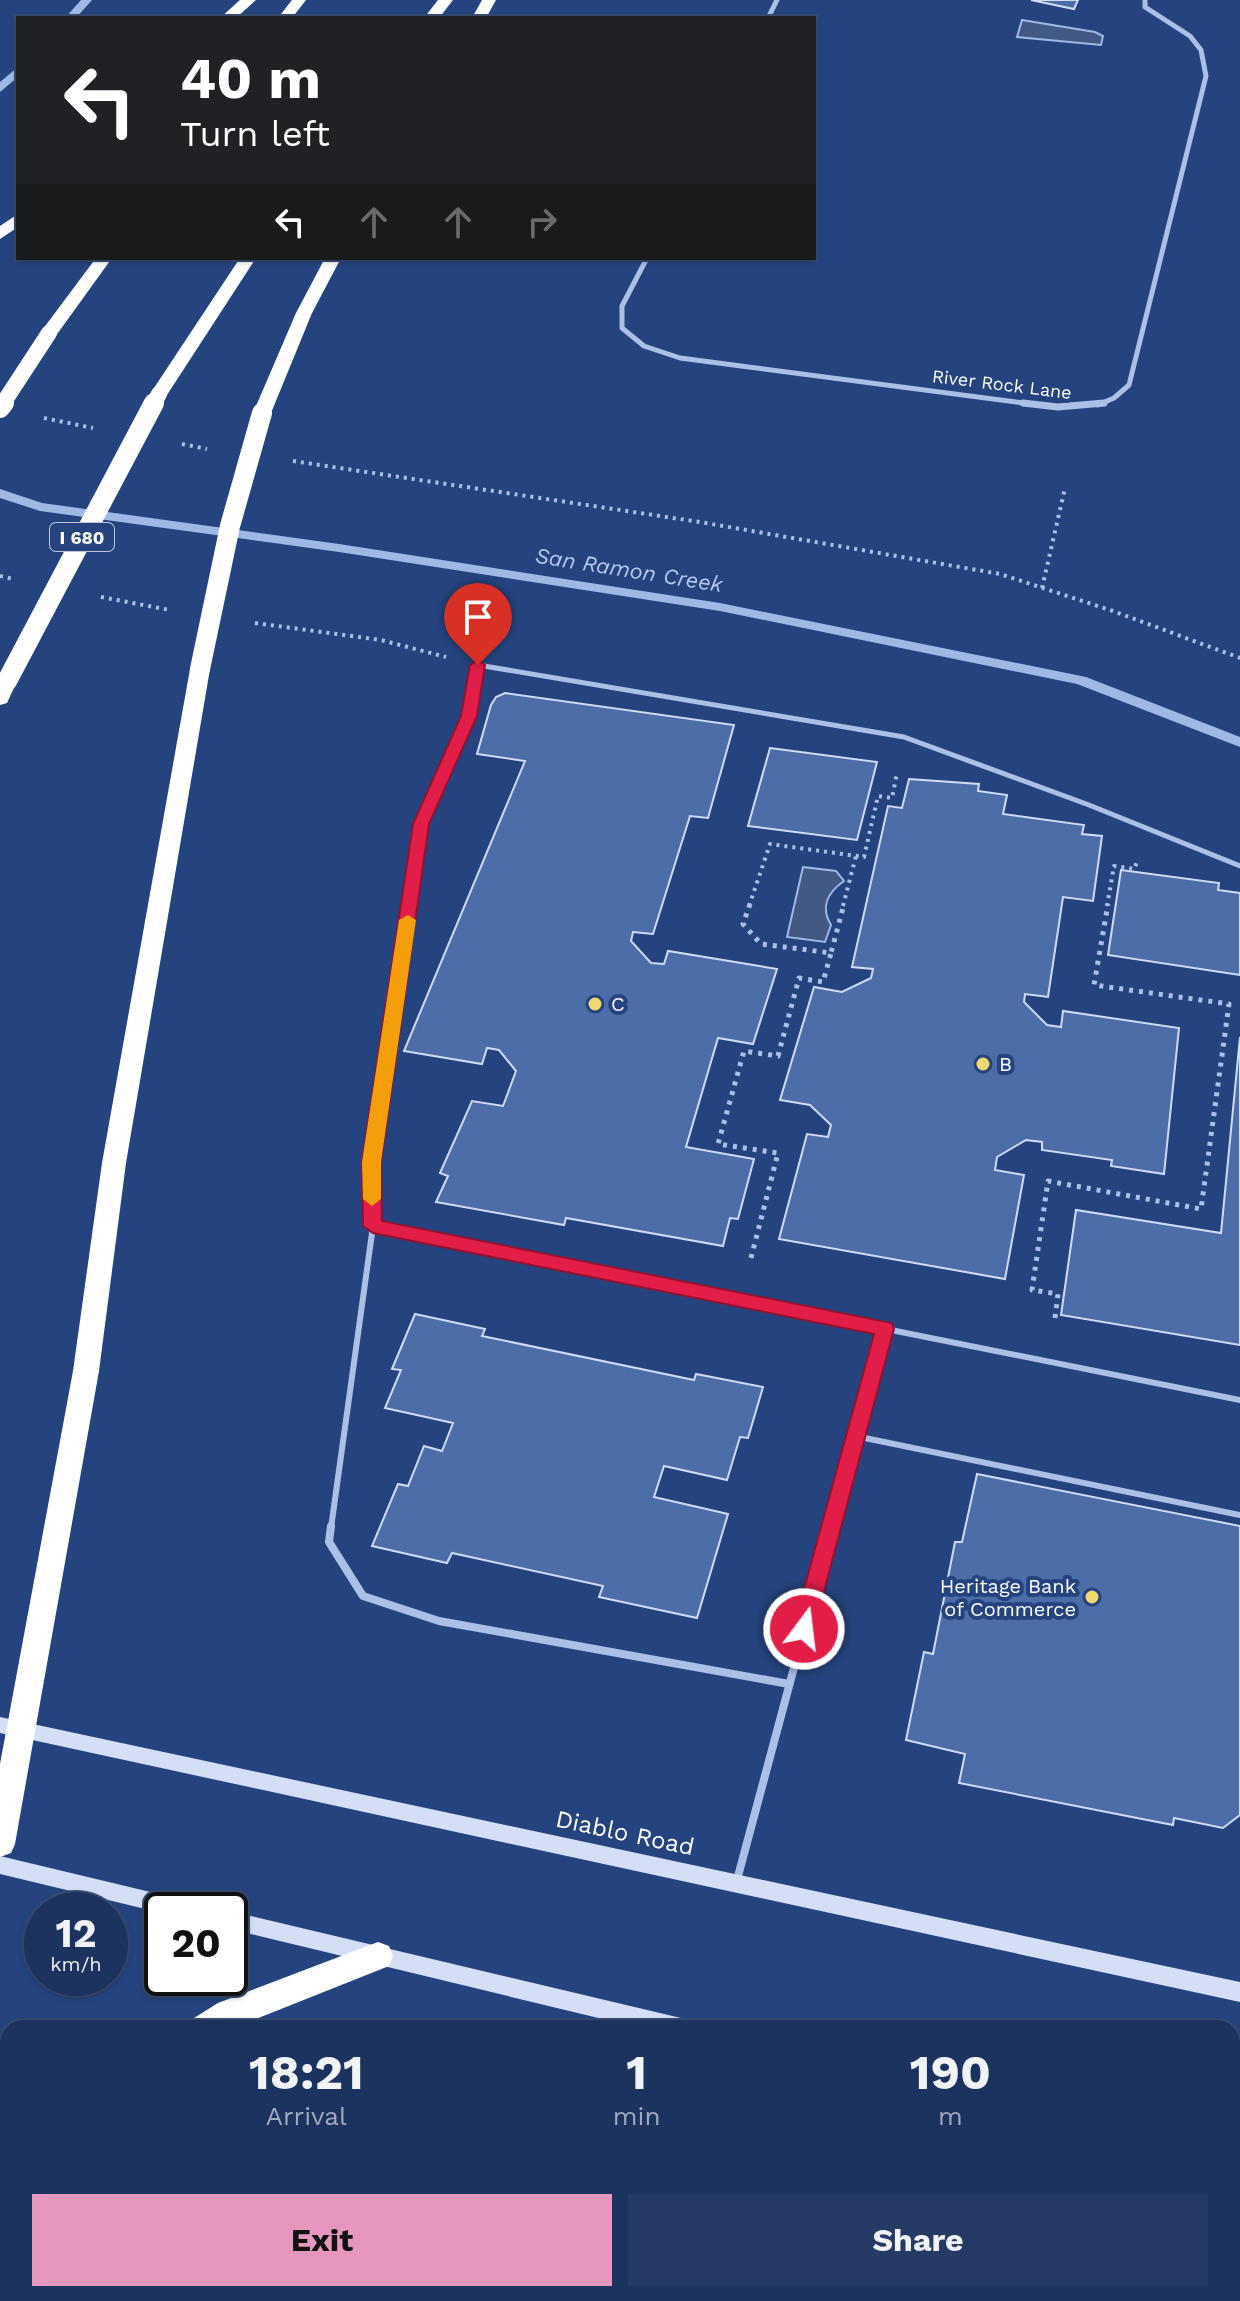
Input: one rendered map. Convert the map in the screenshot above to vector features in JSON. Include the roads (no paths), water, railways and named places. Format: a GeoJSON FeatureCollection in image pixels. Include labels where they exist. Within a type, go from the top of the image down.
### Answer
{"type":"FeatureCollection","features":[{"type":"Feature","properties":{"kind":"highway"},"geometry":{"type":"LineString","coordinates":[[229,16],[249,0]]}},
{"type":"Feature","properties":{"kind":"highway"},"geometry":{"type":"LineString","coordinates":[[287,16],[299,0]]}},
{"type":"Feature","properties":{"kind":"highway"},"geometry":{"type":"LineString","coordinates":[[433,16],[446,0]]}},
{"type":"Feature","properties":{"kind":"highway"},"geometry":{"type":"LineString","coordinates":[[0,234],[16,221]]}},
{"type":"Feature","properties":{"kind":"highway"},"geometry":{"type":"LineString","coordinates":[[0,408],[49,333],[103,260]]}},
{"type":"Feature","properties":{"kind":"highway","name":"I 680"},"geometry":{"type":"LineString","coordinates":[[4,690],[159,394],[247,260]]}},
{"type":"Feature","properties":{"kind":"highway"},"geometry":{"type":"LineString","coordinates":[[0,1844],[10,1727],[86,1371],[121,1116],[200,669],[230,526],[262,413],[304,313],[332,260]]}},
{"type":"Feature","properties":{"kind":"highway"},"geometry":{"type":"LineString","coordinates":[[218,2020],[378,1956]]}},
{"type":"Feature","properties":{"kind":"street","name":"River Rock Lane"},"geometry":{"type":"LineString","coordinates":[[646,260],[622,306],[622,328],[644,346],[680,358],[1058,407],[1090,407],[1118,399],[1129,385],[1206,76],[1201,50],[1190,36],[1151,12],[1145,7],[1145,0]]}},
{"type":"Feature","properties":{"kind":"street","name":"Diablo Road"},"geometry":{"type":"LineString","coordinates":[[10,1727],[1240,1992]]}},
{"type":"Feature","properties":{"kind":"street"},"geometry":{"type":"LineString","coordinates":[[0,1865],[144,1899]]}},
{"type":"Feature","properties":{"kind":"street"},"geometry":{"type":"LineString","coordinates":[[248,1924],[647,2020]]}},
{"type":"Feature","properties":{"kind":"lane"},"geometry":{"type":"LineString","coordinates":[[789,1684],[439,1621],[363,1596],[329,1542],[373,1226],[371,1162],[421,824],[469,716],[478,665],[904,737],[1089,805],[1240,866]]}},
{"type":"Feature","properties":{"kind":"lane"},"geometry":{"type":"LineString","coordinates":[[373,1226],[1240,1400]]}},
{"type":"Feature","properties":{"kind":"lane"},"geometry":{"type":"LineString","coordinates":[[736,1883],[885,1329]]}},
{"type":"Feature","properties":{"kind":"lane"},"geometry":{"type":"LineString","coordinates":[[855,1436],[1240,1515]]}},
{"type":"Feature","properties":{"kind":"water"},"geometry":{"type":"Polygon","coordinates":[[[1022,20],[1095,32],[1103,36],[1101,45],[1017,37],[1022,20]]]}},
{"type":"Feature","properties":{"kind":"water"},"geometry":{"type":"Polygon","coordinates":[[[803,867],[836,871],[844,881],[827,900],[826,912],[831,925],[825,942],[787,937],[803,867]]]}},
{"type":"Feature","properties":{"kind":"waterway","name":"San Ramon Creek"},"geometry":{"type":"LineString","coordinates":[[72,16],[87,0]]}},
{"type":"Feature","properties":{"kind":"waterway","name":"San Ramon Creek"},"geometry":{"type":"LineString","coordinates":[[0,89],[16,72]]}},
{"type":"Feature","properties":{"kind":"waterway","name":"San Ramon Creek"},"geometry":{"type":"LineString","coordinates":[[0,493],[40,507],[339,548],[720,607],[1081,680],[1240,742]]}},
{"type":"Feature","properties":{"kind":"place","name":"C"},"geometry":{"type":"Point","coordinates":[595,1004]}},
{"type":"Feature","properties":{"kind":"place","name":"B"},"geometry":{"type":"Point","coordinates":[983,1064]}},
{"type":"Feature","properties":{"kind":"place","name":"Heritage Bank of Commerce"},"geometry":{"type":"Point","coordinates":[1092,1597]}}]}
